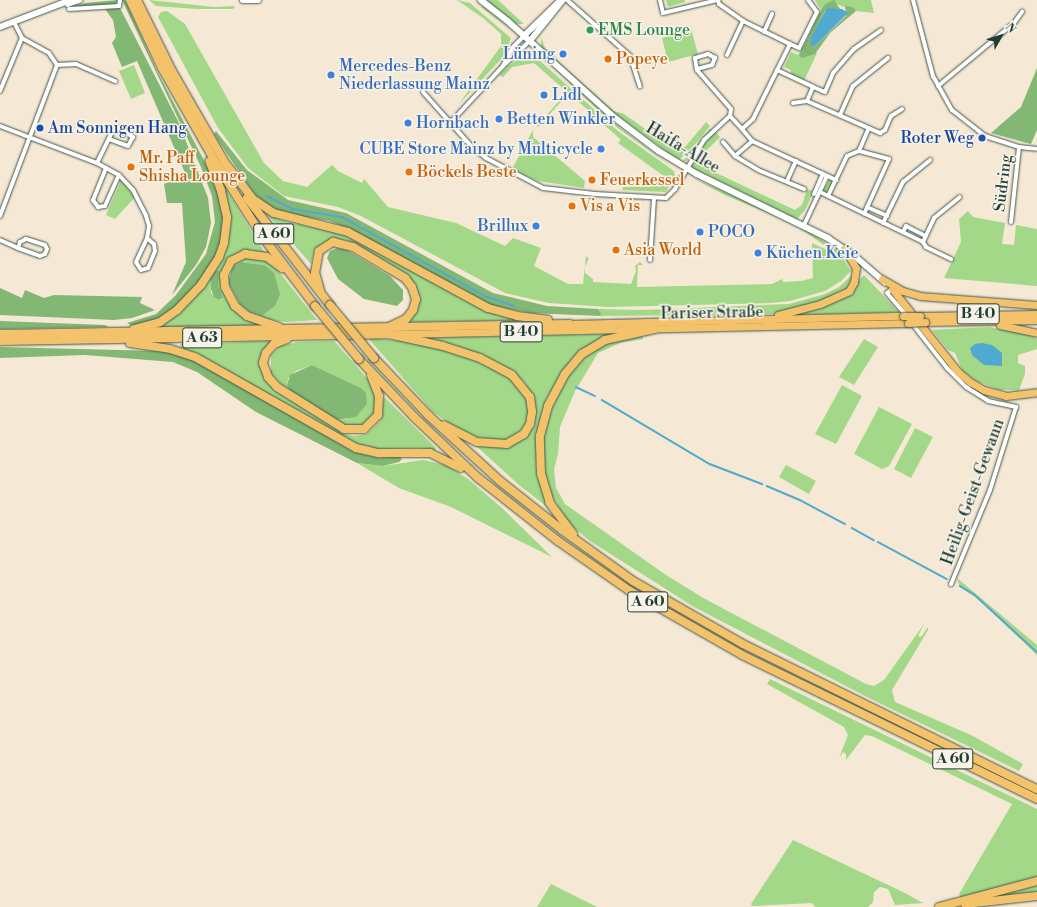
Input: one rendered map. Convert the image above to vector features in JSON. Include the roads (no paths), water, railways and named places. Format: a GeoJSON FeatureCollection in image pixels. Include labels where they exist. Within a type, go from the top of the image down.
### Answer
{"type":"FeatureCollection","features":[{"type":"Feature","properties":{"kind":"highway","name":"A 60"},"geometry":{"type":"LineString","coordinates":[[130,0],[162,68],[202,141],[250,218],[293,278],[367,368],[429,433],[500,496],[589,563],[685,624],[867,717],[1037,799]]}},
{"type":"Feature","properties":{"kind":"highway","name":"A 60"},"geometry":{"type":"LineString","coordinates":[[137,0],[172,71],[226,164],[270,230],[374,358],[428,415],[526,503],[633,581],[702,622],[873,709],[1037,789]]}},
{"type":"Feature","properties":{"kind":"highway"},"geometry":{"type":"LineString","coordinates":[[107,336],[150,325],[171,315],[201,285],[219,258],[224,243],[227,217],[221,190],[202,141]]}},
{"type":"Feature","properties":{"kind":"highway"},"geometry":{"type":"LineString","coordinates":[[226,164],[253,199],[274,213],[348,232],[488,308],[517,316],[570,324]]}},
{"type":"Feature","properties":{"kind":"highway"},"geometry":{"type":"LineString","coordinates":[[328,303],[317,283],[316,257],[321,247],[327,244],[343,242],[399,274],[412,287],[416,299],[410,315],[386,331]]}},
{"type":"Feature","properties":{"kind":"highway"},"geometry":{"type":"LineString","coordinates":[[742,320],[794,313],[845,294],[853,284],[856,271],[854,263],[844,248]]}},
{"type":"Feature","properties":{"kind":"highway"},"geometry":{"type":"LineString","coordinates":[[286,329],[254,319],[241,311],[228,294],[224,275],[231,261],[239,256],[250,254],[267,257],[293,278]]}},
{"type":"Feature","properties":{"kind":"highway"},"geometry":{"type":"LineString","coordinates":[[882,279],[903,291],[920,296],[1037,305]]}},
{"type":"Feature","properties":{"kind":"highway"},"geometry":{"type":"LineString","coordinates":[[892,289],[958,372],[970,382],[984,390],[1006,396],[1037,392]]}},
{"type":"Feature","properties":{"kind":"highway","name":"Pariser Straße"},"geometry":{"type":"LineString","coordinates":[[570,324],[1037,314]]}},
{"type":"Feature","properties":{"kind":"highway","name":"Pariser Straße"},"geometry":{"type":"LineString","coordinates":[[386,331],[654,329],[1037,320]]}},
{"type":"Feature","properties":{"kind":"highway"},"geometry":{"type":"LineString","coordinates":[[966,322],[1014,327],[1037,333]]}},
{"type":"Feature","properties":{"kind":"highway","name":"A 63"},"geometry":{"type":"LineString","coordinates":[[0,334],[107,336],[298,336],[570,324]]}},
{"type":"Feature","properties":{"kind":"highway","name":"A 63"},"geometry":{"type":"LineString","coordinates":[[0,341],[286,329],[386,331]]}},
{"type":"Feature","properties":{"kind":"highway"},"geometry":{"type":"LineString","coordinates":[[592,552],[561,520],[546,494],[540,464],[543,420],[555,389],[582,354],[605,340],[654,329]]}},
{"type":"Feature","properties":{"kind":"highway"},"geometry":{"type":"LineString","coordinates":[[386,331],[457,349],[498,367],[520,382],[532,404],[530,424],[524,434],[502,445],[472,440],[428,415]]}},
{"type":"Feature","properties":{"kind":"highway"},"geometry":{"type":"LineString","coordinates":[[107,336],[170,349],[195,357],[351,446],[378,453],[418,452],[443,457],[500,496]]}},
{"type":"Feature","properties":{"kind":"highway"},"geometry":{"type":"LineString","coordinates":[[298,336],[278,342],[270,348],[263,363],[264,372],[277,387],[344,429],[364,429],[378,415],[379,396],[367,368]]}},
{"type":"Feature","properties":{"kind":"highway"},"geometry":{"type":"LineString","coordinates":[[939,907],[1037,881]]}},
{"type":"Feature","properties":{"kind":"highway"},"geometry":{"type":"LineString","coordinates":[[942,907],[1037,896]]}},
{"type":"Feature","properties":{"kind":"street"},"geometry":{"type":"LineString","coordinates":[[0,27],[61,2],[71,0]]}},
{"type":"Feature","properties":{"kind":"street"},"geometry":{"type":"LineString","coordinates":[[61,2],[79,0]]}},
{"type":"Feature","properties":{"kind":"street"},"geometry":{"type":"LineString","coordinates":[[69,9],[119,6],[120,0]]}},
{"type":"Feature","properties":{"kind":"street"},"geometry":{"type":"LineString","coordinates":[[243,0],[258,0]]}},
{"type":"Feature","properties":{"kind":"street","name":"Haifa-Allee"},"geometry":{"type":"LineString","coordinates":[[481,0],[530,41],[623,125],[686,168],[804,225],[844,248],[892,289]]}},
{"type":"Feature","properties":{"kind":"street"},"geometry":{"type":"LineString","coordinates":[[503,66],[512,48],[562,0]]}},
{"type":"Feature","properties":{"kind":"street"},"geometry":{"type":"LineString","coordinates":[[451,122],[503,66],[530,41],[562,0]]}},
{"type":"Feature","properties":{"kind":"street"},"geometry":{"type":"LineString","coordinates":[[568,0],[630,56],[640,86]]}},
{"type":"Feature","properties":{"kind":"street"},"geometry":{"type":"LineString","coordinates":[[660,0],[663,13],[718,0],[719,4],[743,21],[799,48],[817,12],[808,0]]}},
{"type":"Feature","properties":{"kind":"street","name":"Südring"},"geometry":{"type":"LineString","coordinates":[[913,0],[938,86],[952,110],[969,126],[992,139],[1020,147],[1037,149]]}},
{"type":"Feature","properties":{"kind":"street"},"geometry":{"type":"LineString","coordinates":[[938,86],[1014,23],[1022,12]]}},
{"type":"Feature","properties":{"kind":"street"},"geometry":{"type":"LineString","coordinates":[[764,32],[772,14]]}},
{"type":"Feature","properties":{"kind":"street"},"geometry":{"type":"LineString","coordinates":[[727,55],[743,21]]}},
{"type":"Feature","properties":{"kind":"street"},"geometry":{"type":"LineString","coordinates":[[14,22],[22,38],[49,53],[57,65]]}},
{"type":"Feature","properties":{"kind":"street"},"geometry":{"type":"LineString","coordinates":[[777,70],[824,92],[833,73],[854,49],[881,30]]}},
{"type":"Feature","properties":{"kind":"street"},"geometry":{"type":"LineString","coordinates":[[0,90],[22,38]]}},
{"type":"Feature","properties":{"kind":"street"},"geometry":{"type":"LineString","coordinates":[[742,129],[753,119],[790,44]]}},
{"type":"Feature","properties":{"kind":"street"},"geometry":{"type":"LineString","coordinates":[[423,92],[479,154],[543,188],[664,198],[670,195],[704,140],[730,116],[731,109],[697,69],[695,58],[708,54],[716,58],[712,65],[697,69]]}},
{"type":"Feature","properties":{"kind":"street"},"geometry":{"type":"LineString","coordinates":[[840,115],[853,86],[888,58]]}},
{"type":"Feature","properties":{"kind":"street"},"geometry":{"type":"LineString","coordinates":[[57,65],[76,64],[115,81]]}},
{"type":"Feature","properties":{"kind":"street"},"geometry":{"type":"LineString","coordinates":[[0,216],[57,65]]}},
{"type":"Feature","properties":{"kind":"street"},"geometry":{"type":"LineString","coordinates":[[807,100],[813,87]]}},
{"type":"Feature","properties":{"kind":"street"},"geometry":{"type":"LineString","coordinates":[[794,103],[807,100],[869,128],[883,132],[891,116],[902,109]]}},
{"type":"Feature","properties":{"kind":"street"},"geometry":{"type":"LineString","coordinates":[[730,116],[752,141],[836,180]]}},
{"type":"Feature","properties":{"kind":"street"},"geometry":{"type":"LineString","coordinates":[[0,126],[30,139],[97,163],[119,175],[133,190],[146,216],[149,226],[147,238],[136,262],[141,270],[148,268],[156,249],[147,238]]}},
{"type":"Feature","properties":{"kind":"street"},"geometry":{"type":"LineString","coordinates":[[97,163],[113,130],[119,128],[133,138],[128,146],[109,139]]}},
{"type":"Feature","properties":{"kind":"street"},"geometry":{"type":"LineString","coordinates":[[859,151],[869,128]]}},
{"type":"Feature","properties":{"kind":"street"},"geometry":{"type":"LineString","coordinates":[[735,156],[752,141]]}},
{"type":"Feature","properties":{"kind":"street"},"geometry":{"type":"LineString","coordinates":[[723,142],[735,156],[762,172],[804,189]]}},
{"type":"Feature","properties":{"kind":"street","name":"Südring"},"geometry":{"type":"LineString","coordinates":[[1010,222],[1020,147]]}},
{"type":"Feature","properties":{"kind":"street"},"geometry":{"type":"LineString","coordinates":[[828,196],[847,156],[859,151],[890,160],[864,214]]}},
{"type":"Feature","properties":{"kind":"street"},"geometry":{"type":"LineString","coordinates":[[883,223],[903,182],[930,160]]}},
{"type":"Feature","properties":{"kind":"street"},"geometry":{"type":"LineString","coordinates":[[787,181],[796,162]]}},
{"type":"Feature","properties":{"kind":"street"},"geometry":{"type":"LineString","coordinates":[[106,168],[93,200],[98,208],[105,206],[119,175]]}},
{"type":"Feature","properties":{"kind":"street"},"geometry":{"type":"LineString","coordinates":[[804,225],[825,175]]}},
{"type":"Feature","properties":{"kind":"street"},"geometry":{"type":"LineString","coordinates":[[817,193],[828,196],[903,232],[923,242],[926,247],[951,259]]}},
{"type":"Feature","properties":{"kind":"street"},"geometry":{"type":"LineString","coordinates":[[923,242],[934,218],[960,197]]}},
{"type":"Feature","properties":{"kind":"street"},"geometry":{"type":"LineString","coordinates":[[650,260],[654,198]]}},
{"type":"Feature","properties":{"kind":"street"},"geometry":{"type":"LineString","coordinates":[[867,207],[886,216]]}},
{"type":"Feature","properties":{"kind":"street"},"geometry":{"type":"LineString","coordinates":[[903,232],[906,226],[926,236]]}},
{"type":"Feature","properties":{"kind":"street"},"geometry":{"type":"LineString","coordinates":[[0,240],[18,248],[40,256],[45,254],[47,250],[45,245],[26,239],[20,242],[18,248]]}},
{"type":"Feature","properties":{"kind":"street","name":"Heilig-Geist-Gewann"},"geometry":{"type":"LineString","coordinates":[[892,289],[887,294],[958,379],[988,401],[1016,407],[990,490],[951,584]]}},
{"type":"Feature","properties":{"kind":"water"},"geometry":{"type":"Polygon","coordinates":[[[827,8],[842,9],[848,13],[815,46],[811,47],[811,37],[827,8]]]}},
{"type":"Feature","properties":{"kind":"water"},"geometry":{"type":"Polygon","coordinates":[[[982,343],[992,345],[1002,353],[1002,366],[984,365],[972,355],[970,348],[975,344],[982,343]]]}},
{"type":"Feature","properties":{"kind":"waterway"},"geometry":{"type":"LineString","coordinates":[[267,196],[293,209],[342,217],[487,297],[514,306]]}},
{"type":"Feature","properties":{"kind":"waterway"},"geometry":{"type":"LineString","coordinates":[[576,387],[595,396]]}},
{"type":"Feature","properties":{"kind":"waterway"},"geometry":{"type":"LineString","coordinates":[[602,400],[710,464],[762,484]]}},
{"type":"Feature","properties":{"kind":"waterway"},"geometry":{"type":"LineString","coordinates":[[767,486],[800,500],[845,524]]}},
{"type":"Feature","properties":{"kind":"waterway"},"geometry":{"type":"LineString","coordinates":[[852,528],[874,540]]}},
{"type":"Feature","properties":{"kind":"waterway"},"geometry":{"type":"LineString","coordinates":[[878,542],[947,579]]}},
{"type":"Feature","properties":{"kind":"waterway"},"geometry":{"type":"LineString","coordinates":[[960,586],[975,595],[1037,652]]}},
{"type":"Feature","properties":{"kind":"place","name":"EMS Lounge"},"geometry":{"type":"Point","coordinates":[590,30]}},
{"type":"Feature","properties":{"kind":"place","name":"Lüning"},"geometry":{"type":"Point","coordinates":[563,54]}},
{"type":"Feature","properties":{"kind":"place","name":"Popeye"},"geometry":{"type":"Point","coordinates":[608,59]}},
{"type":"Feature","properties":{"kind":"place","name":"Mercedes-Benz Niederlassung Mainz"},"geometry":{"type":"Point","coordinates":[331,75]}},
{"type":"Feature","properties":{"kind":"place","name":"Lidl"},"geometry":{"type":"Point","coordinates":[544,95]}},
{"type":"Feature","properties":{"kind":"place","name":"Betten Winkler"},"geometry":{"type":"Point","coordinates":[499,119]}},
{"type":"Feature","properties":{"kind":"place","name":"Hornbach"},"geometry":{"type":"Point","coordinates":[408,123]}},
{"type":"Feature","properties":{"kind":"place","name":"Am Sonnigen Hang"},"geometry":{"type":"Point","coordinates":[40,128]}},
{"type":"Feature","properties":{"kind":"place","name":"Roter Weg"},"geometry":{"type":"Point","coordinates":[982,138]}},
{"type":"Feature","properties":{"kind":"place","name":"CUBE Store Mainz by Multicycle"},"geometry":{"type":"Point","coordinates":[601,149]}},
{"type":"Feature","properties":{"kind":"place","name":"Mr. Paff Shisha Lounge"},"geometry":{"type":"Point","coordinates":[131,167]}},
{"type":"Feature","properties":{"kind":"place","name":"Böckels Beste"},"geometry":{"type":"Point","coordinates":[409,172]}},
{"type":"Feature","properties":{"kind":"place","name":"Feuerkessel"},"geometry":{"type":"Point","coordinates":[592,180]}},
{"type":"Feature","properties":{"kind":"place","name":"Vis a Vis"},"geometry":{"type":"Point","coordinates":[572,206]}},
{"type":"Feature","properties":{"kind":"place","name":"Brillux"},"geometry":{"type":"Point","coordinates":[536,226]}},
{"type":"Feature","properties":{"kind":"place","name":"POCO"},"geometry":{"type":"Point","coordinates":[700,232]}},
{"type":"Feature","properties":{"kind":"place","name":"Asia World"},"geometry":{"type":"Point","coordinates":[616,250]}},
{"type":"Feature","properties":{"kind":"place","name":"Küchen Keie"},"geometry":{"type":"Point","coordinates":[758,253]}}]}
